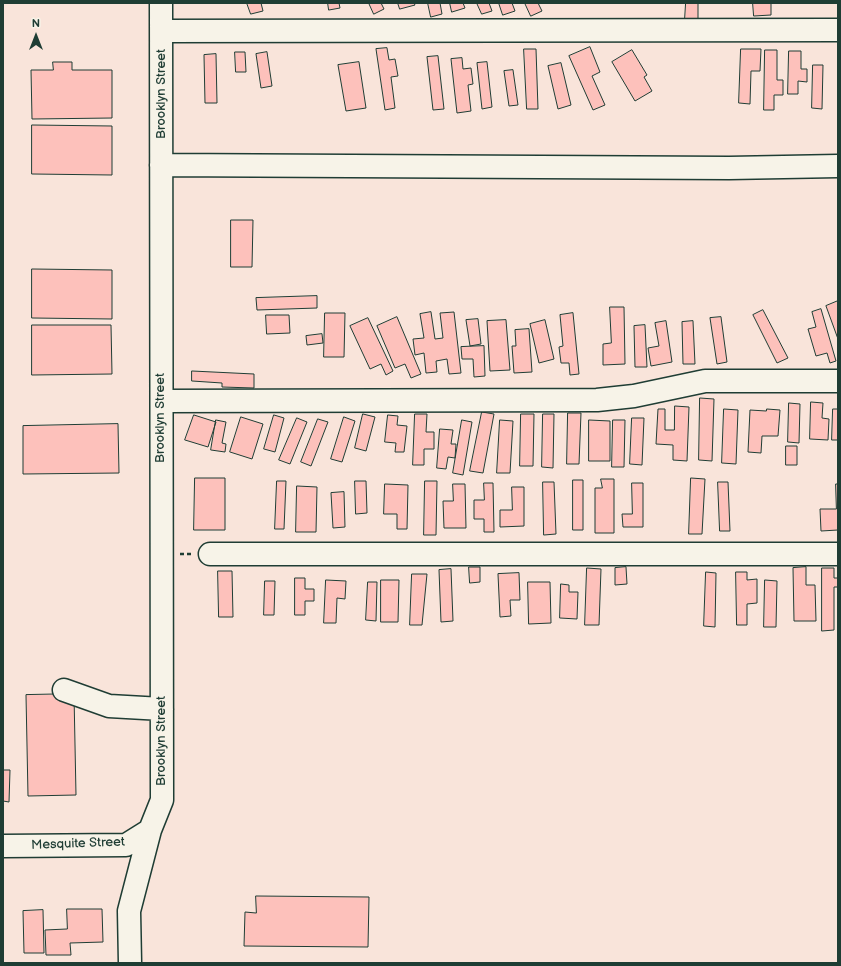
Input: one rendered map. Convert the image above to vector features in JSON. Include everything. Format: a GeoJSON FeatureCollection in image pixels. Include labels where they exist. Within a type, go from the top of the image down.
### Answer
{"type":"FeatureCollection","features":[{"type":"Feature","properties":{"kind":"street","name":"Brooklyn Street"},"geometry":{"type":"LineString","coordinates":[[130,963],[129,911],[150,830],[162,800],[162,3]]}},
{"type":"Feature","properties":{"kind":"street"},"geometry":{"type":"LineString","coordinates":[[162,31],[838,30]]}},
{"type":"Feature","properties":{"kind":"street"},"geometry":{"type":"LineString","coordinates":[[161,165],[720,168],[838,166]]}},
{"type":"Feature","properties":{"kind":"street"},"geometry":{"type":"LineString","coordinates":[[162,401],[597,400],[634,396],[705,381],[838,381]]}},
{"type":"Feature","properties":{"kind":"street"},"geometry":{"type":"LineString","coordinates":[[210,554],[838,554]]}},
{"type":"Feature","properties":{"kind":"street"},"geometry":{"type":"LineString","coordinates":[[64,690],[109,706],[162,710]]}},
{"type":"Feature","properties":{"kind":"street","name":"Mesquite Street"},"geometry":{"type":"LineString","coordinates":[[3,846],[126,845],[150,830]]}},
{"type":"Feature","properties":{"kind":"path"},"geometry":{"type":"LineString","coordinates":[[161,554],[210,554]]}},
{"type":"Feature","properties":{"kind":"building"},"geometry":{"type":"Polygon","coordinates":[[[247,3],[261,3],[263,11],[251,14],[247,3]]]}},
{"type":"Feature","properties":{"kind":"building"},"geometry":{"type":"Polygon","coordinates":[[[328,3],[339,3],[340,8],[329,10],[328,3]]]}},
{"type":"Feature","properties":{"kind":"building"},"geometry":{"type":"Polygon","coordinates":[[[369,3],[381,3],[384,9],[374,14],[369,3]]]}},
{"type":"Feature","properties":{"kind":"building"},"geometry":{"type":"Polygon","coordinates":[[[398,3],[414,3],[415,5],[400,9],[398,3]]]}},
{"type":"Feature","properties":{"kind":"building"},"geometry":{"type":"Polygon","coordinates":[[[428,3],[440,3],[442,14],[431,17],[428,3]]]}},
{"type":"Feature","properties":{"kind":"building"},"geometry":{"type":"Polygon","coordinates":[[[450,3],[463,3],[465,8],[452,12],[450,3]]]}},
{"type":"Feature","properties":{"kind":"building"},"geometry":{"type":"Polygon","coordinates":[[[477,3],[489,3],[492,11],[482,14],[477,3]]]}},
{"type":"Feature","properties":{"kind":"building"},"geometry":{"type":"Polygon","coordinates":[[[499,3],[512,3],[515,11],[503,15],[499,3]]]}},
{"type":"Feature","properties":{"kind":"building"},"geometry":{"type":"Polygon","coordinates":[[[525,3],[538,3],[542,11],[531,16],[525,3]]]}},
{"type":"Feature","properties":{"kind":"building"},"geometry":{"type":"Polygon","coordinates":[[[686,3],[698,3],[698,19],[685,19],[686,3]]]}},
{"type":"Feature","properties":{"kind":"building"},"geometry":{"type":"Polygon","coordinates":[[[753,3],[771,3],[771,15],[754,16],[753,3]]]}},
{"type":"Feature","properties":{"kind":"building"},"geometry":{"type":"Polygon","coordinates":[[[590,47],[600,72],[592,76],[605,105],[593,110],[569,56],[590,47]]]}},
{"type":"Feature","properties":{"kind":"building"},"geometry":{"type":"Polygon","coordinates":[[[387,48],[389,60],[395,59],[398,76],[391,77],[395,108],[385,110],[376,49],[387,48]]]}},
{"type":"Feature","properties":{"kind":"building"},"geometry":{"type":"Polygon","coordinates":[[[524,49],[536,49],[538,109],[527,109],[524,49]]]}},
{"type":"Feature","properties":{"kind":"building"},"geometry":{"type":"Polygon","coordinates":[[[741,49],[761,49],[760,71],[751,71],[750,104],[739,103],[741,49]]]}},
{"type":"Feature","properties":{"kind":"building"},"geometry":{"type":"Polygon","coordinates":[[[632,50],[647,75],[644,77],[652,91],[635,101],[612,62],[632,50]]]}},
{"type":"Feature","properties":{"kind":"building"},"geometry":{"type":"Polygon","coordinates":[[[765,50],[777,50],[777,80],[783,80],[783,95],[774,95],[774,110],[764,110],[765,50]]]}},
{"type":"Feature","properties":{"kind":"building"},"geometry":{"type":"Polygon","coordinates":[[[789,51],[801,51],[801,69],[807,69],[807,82],[798,81],[798,94],[788,94],[789,51]]]}},
{"type":"Feature","properties":{"kind":"building"},"geometry":{"type":"Polygon","coordinates":[[[235,52],[245,52],[246,72],[236,72],[235,52]]]}},
{"type":"Feature","properties":{"kind":"building"},"geometry":{"type":"Polygon","coordinates":[[[267,52],[272,86],[261,88],[256,54],[267,52]]]}},
{"type":"Feature","properties":{"kind":"building"},"geometry":{"type":"Polygon","coordinates":[[[216,54],[217,103],[205,103],[204,55],[216,54]]]}},
{"type":"Feature","properties":{"kind":"building"},"geometry":{"type":"Polygon","coordinates":[[[438,56],[444,109],[433,110],[427,57],[438,56]]]}},
{"type":"Feature","properties":{"kind":"building"},"geometry":{"type":"Polygon","coordinates":[[[462,58],[463,69],[471,68],[473,84],[468,85],[471,111],[457,113],[451,59],[462,58]]]}},
{"type":"Feature","properties":{"kind":"building"},"geometry":{"type":"Polygon","coordinates":[[[53,62],[72,62],[72,70],[112,70],[112,118],[32,119],[31,70],[53,70],[53,62]]]}},
{"type":"Feature","properties":{"kind":"building"},"geometry":{"type":"Polygon","coordinates":[[[359,62],[366,108],[346,111],[338,65],[359,62]]]}},
{"type":"Feature","properties":{"kind":"building"},"geometry":{"type":"Polygon","coordinates":[[[487,62],[492,107],[482,109],[477,63],[487,62]]]}},
{"type":"Feature","properties":{"kind":"building"},"geometry":{"type":"Polygon","coordinates":[[[561,63],[571,105],[558,109],[548,66],[561,63]]]}},
{"type":"Feature","properties":{"kind":"building"},"geometry":{"type":"Polygon","coordinates":[[[813,65],[823,65],[822,109],[812,108],[813,65]]]}},
{"type":"Feature","properties":{"kind":"building"},"geometry":{"type":"Polygon","coordinates":[[[513,70],[518,105],[509,106],[504,71],[513,70]]]}},
{"type":"Feature","properties":{"kind":"building"},"geometry":{"type":"Polygon","coordinates":[[[32,125],[112,126],[112,175],[32,174],[32,125]]]}},
{"type":"Feature","properties":{"kind":"building"},"geometry":{"type":"Polygon","coordinates":[[[231,220],[253,220],[252,267],[231,267],[231,220]]]}},
{"type":"Feature","properties":{"kind":"building"},"geometry":{"type":"Polygon","coordinates":[[[32,269],[112,270],[112,319],[32,318],[32,269]]]}},
{"type":"Feature","properties":{"kind":"building"},"geometry":{"type":"Polygon","coordinates":[[[317,296],[317,308],[257,310],[256,298],[317,296]]]}},
{"type":"Feature","properties":{"kind":"building"},"geometry":{"type":"Polygon","coordinates":[[[838,301],[838,339],[826,306],[838,301]]]}},
{"type":"Feature","properties":{"kind":"building"},"geometry":{"type":"Polygon","coordinates":[[[610,307],[624,307],[625,364],[603,365],[603,344],[611,343],[610,307]]]}},
{"type":"Feature","properties":{"kind":"building"},"geometry":{"type":"Polygon","coordinates":[[[821,309],[836,361],[830,363],[827,353],[816,356],[808,329],[816,327],[812,312],[821,309]]]}},
{"type":"Feature","properties":{"kind":"building"},"geometry":{"type":"Polygon","coordinates":[[[763,310],[788,358],[777,363],[753,315],[763,310]]]}},
{"type":"Feature","properties":{"kind":"building"},"geometry":{"type":"Polygon","coordinates":[[[431,312],[435,339],[443,338],[440,313],[454,312],[461,373],[449,374],[447,359],[436,361],[437,372],[426,373],[424,353],[415,355],[413,339],[424,338],[420,314],[431,312]]]}},
{"type":"Feature","properties":{"kind":"building"},"geometry":{"type":"Polygon","coordinates":[[[325,313],[345,313],[344,357],[324,357],[325,313]]]}},
{"type":"Feature","properties":{"kind":"building"},"geometry":{"type":"Polygon","coordinates":[[[573,313],[579,374],[570,375],[569,363],[561,363],[559,347],[563,346],[560,315],[573,313]]]}},
{"type":"Feature","properties":{"kind":"building"},"geometry":{"type":"Polygon","coordinates":[[[266,315],[289,315],[290,333],[267,334],[266,315]]]}},
{"type":"Feature","properties":{"kind":"building"},"geometry":{"type":"Polygon","coordinates":[[[397,317],[421,374],[411,378],[405,364],[395,368],[377,326],[397,317]]]}},
{"type":"Feature","properties":{"kind":"building"},"geometry":{"type":"Polygon","coordinates":[[[721,317],[727,362],[717,364],[710,318],[721,317]]]}},
{"type":"Feature","properties":{"kind":"building"},"geometry":{"type":"Polygon","coordinates":[[[368,318],[393,371],[386,375],[381,364],[370,369],[350,326],[368,318]]]}},
{"type":"Feature","properties":{"kind":"building"},"geometry":{"type":"Polygon","coordinates":[[[478,319],[481,344],[470,346],[466,320],[478,319]]]}},
{"type":"Feature","properties":{"kind":"building"},"geometry":{"type":"Polygon","coordinates":[[[506,320],[510,370],[490,371],[487,321],[506,320]]]}},
{"type":"Feature","properties":{"kind":"building"},"geometry":{"type":"Polygon","coordinates":[[[545,320],[554,359],[539,363],[530,324],[545,320]]]}},
{"type":"Feature","properties":{"kind":"building"},"geometry":{"type":"Polygon","coordinates":[[[666,321],[672,362],[651,366],[648,348],[659,346],[655,323],[666,321]]]}},
{"type":"Feature","properties":{"kind":"building"},"geometry":{"type":"Polygon","coordinates":[[[693,321],[695,364],[683,364],[682,322],[693,321]]]}},
{"type":"Feature","properties":{"kind":"building"},"geometry":{"type":"Polygon","coordinates":[[[32,325],[111,325],[112,374],[32,375],[32,325]]]}},
{"type":"Feature","properties":{"kind":"building"},"geometry":{"type":"Polygon","coordinates":[[[645,325],[647,367],[635,367],[634,326],[645,325]]]}},
{"type":"Feature","properties":{"kind":"building"},"geometry":{"type":"Polygon","coordinates":[[[529,329],[532,372],[514,373],[512,346],[516,346],[515,330],[529,329]]]}},
{"type":"Feature","properties":{"kind":"building"},"geometry":{"type":"Polygon","coordinates":[[[322,334],[323,343],[307,345],[306,336],[322,334]]]}},
{"type":"Feature","properties":{"kind":"building"},"geometry":{"type":"Polygon","coordinates":[[[484,346],[485,376],[474,377],[473,359],[462,359],[461,347],[484,346]]]}},
{"type":"Feature","properties":{"kind":"building"},"geometry":{"type":"Polygon","coordinates":[[[192,371],[254,374],[254,388],[222,387],[222,383],[192,381],[192,371]]]}},
{"type":"Feature","properties":{"kind":"building"},"geometry":{"type":"Polygon","coordinates":[[[700,398],[714,399],[712,461],[699,460],[700,398]]]}},
{"type":"Feature","properties":{"kind":"building"},"geometry":{"type":"Polygon","coordinates":[[[811,402],[823,403],[822,418],[829,419],[828,440],[810,439],[811,402]]]}},
{"type":"Feature","properties":{"kind":"building"},"geometry":{"type":"Polygon","coordinates":[[[789,403],[800,404],[799,443],[788,442],[789,403]]]}},
{"type":"Feature","properties":{"kind":"building"},"geometry":{"type":"Polygon","coordinates":[[[675,406],[689,407],[687,461],[673,460],[673,445],[656,444],[658,409],[665,409],[665,430],[674,430],[675,406]]]}},
{"type":"Feature","properties":{"kind":"building"},"geometry":{"type":"Polygon","coordinates":[[[724,409],[738,410],[736,464],[722,463],[724,409]]]}},
{"type":"Feature","properties":{"kind":"building"},"geometry":{"type":"Polygon","coordinates":[[[767,409],[780,410],[778,436],[762,436],[761,453],[748,452],[750,410],[766,411],[767,409]]]}},
{"type":"Feature","properties":{"kind":"building"},"geometry":{"type":"Polygon","coordinates":[[[833,409],[838,409],[838,440],[832,440],[833,409]]]}},
{"type":"Feature","properties":{"kind":"building"},"geometry":{"type":"Polygon","coordinates":[[[482,412],[494,414],[483,473],[470,471],[482,412]]]}},
{"type":"Feature","properties":{"kind":"building"},"geometry":{"type":"Polygon","coordinates":[[[568,413],[581,413],[579,464],[567,464],[568,413]]]}},
{"type":"Feature","properties":{"kind":"building"},"geometry":{"type":"Polygon","coordinates":[[[363,414],[375,417],[366,451],[355,448],[363,414]]]}},
{"type":"Feature","properties":{"kind":"building"},"geometry":{"type":"Polygon","coordinates":[[[415,414],[427,414],[426,432],[434,432],[434,449],[424,449],[424,465],[413,465],[415,414]]]}},
{"type":"Feature","properties":{"kind":"building"},"geometry":{"type":"Polygon","coordinates":[[[521,414],[534,414],[533,466],[520,466],[521,414]]]}},
{"type":"Feature","properties":{"kind":"building"},"geometry":{"type":"Polygon","coordinates":[[[543,414],[554,414],[553,468],[542,467],[543,414]]]}},
{"type":"Feature","properties":{"kind":"building"},"geometry":{"type":"Polygon","coordinates":[[[194,415],[216,422],[208,447],[185,440],[194,415]]]}},
{"type":"Feature","properties":{"kind":"building"},"geometry":{"type":"Polygon","coordinates":[[[274,415],[284,418],[275,452],[264,449],[274,415]]]}},
{"type":"Feature","properties":{"kind":"building"},"geometry":{"type":"Polygon","coordinates":[[[388,415],[398,416],[397,425],[407,426],[404,452],[395,452],[396,443],[385,442],[388,415]]]}},
{"type":"Feature","properties":{"kind":"building"},"geometry":{"type":"Polygon","coordinates":[[[241,417],[263,424],[252,459],[230,452],[241,417]]]}},
{"type":"Feature","properties":{"kind":"building"},"geometry":{"type":"Polygon","coordinates":[[[344,417],[355,421],[342,462],[331,459],[344,417]]]}},
{"type":"Feature","properties":{"kind":"building"},"geometry":{"type":"Polygon","coordinates":[[[297,418],[307,422],[290,464],[279,460],[297,418]]]}},
{"type":"Feature","properties":{"kind":"building"},"geometry":{"type":"Polygon","coordinates":[[[632,418],[644,418],[642,465],[630,464],[632,418]]]}},
{"type":"Feature","properties":{"kind":"building"},"geometry":{"type":"Polygon","coordinates":[[[318,419],[328,422],[311,466],[301,462],[318,419]]]}},
{"type":"Feature","properties":{"kind":"building"},"geometry":{"type":"Polygon","coordinates":[[[216,420],[226,422],[222,443],[226,444],[225,452],[211,450],[216,420]]]}},
{"type":"Feature","properties":{"kind":"building"},"geometry":{"type":"Polygon","coordinates":[[[462,420],[472,422],[463,475],[453,473],[462,420]]]}},
{"type":"Feature","properties":{"kind":"building"},"geometry":{"type":"Polygon","coordinates":[[[500,420],[513,421],[510,473],[497,473],[500,420]]]}},
{"type":"Feature","properties":{"kind":"building"},"geometry":{"type":"Polygon","coordinates":[[[589,420],[610,421],[610,461],[589,461],[589,420]]]}},
{"type":"Feature","properties":{"kind":"building"},"geometry":{"type":"Polygon","coordinates":[[[613,420],[625,420],[624,467],[612,467],[613,420]]]}},
{"type":"Feature","properties":{"kind":"building"},"geometry":{"type":"Polygon","coordinates":[[[118,424],[119,473],[23,474],[23,426],[118,424]]]}},
{"type":"Feature","properties":{"kind":"building"},"geometry":{"type":"Polygon","coordinates":[[[440,429],[453,430],[451,444],[456,444],[455,458],[448,457],[446,469],[437,468],[440,429]]]}},
{"type":"Feature","properties":{"kind":"building"},"geometry":{"type":"Polygon","coordinates":[[[786,446],[797,446],[797,465],[786,465],[786,446]]]}},
{"type":"Feature","properties":{"kind":"building"},"geometry":{"type":"Polygon","coordinates":[[[195,478],[225,478],[225,530],[194,530],[195,478]]]}},
{"type":"Feature","properties":{"kind":"building"},"geometry":{"type":"Polygon","coordinates":[[[691,478],[705,479],[702,534],[689,534],[691,478]]]}},
{"type":"Feature","properties":{"kind":"building"},"geometry":{"type":"Polygon","coordinates":[[[601,479],[614,479],[614,533],[595,533],[595,488],[602,488],[601,479]]]}},
{"type":"Feature","properties":{"kind":"building"},"geometry":{"type":"Polygon","coordinates":[[[573,480],[583,480],[583,530],[573,530],[573,480]]]}},
{"type":"Feature","properties":{"kind":"building"},"geometry":{"type":"Polygon","coordinates":[[[277,481],[286,481],[284,529],[275,529],[277,481]]]}},
{"type":"Feature","properties":{"kind":"building"},"geometry":{"type":"Polygon","coordinates":[[[355,481],[366,481],[367,513],[356,514],[355,481]]]}},
{"type":"Feature","properties":{"kind":"building"},"geometry":{"type":"Polygon","coordinates":[[[425,481],[437,481],[436,535],[424,535],[425,481]]]}},
{"type":"Feature","properties":{"kind":"building"},"geometry":{"type":"Polygon","coordinates":[[[543,482],[554,482],[556,534],[544,535],[543,482]]]}},
{"type":"Feature","properties":{"kind":"building"},"geometry":{"type":"Polygon","coordinates":[[[718,482],[728,482],[730,531],[720,531],[718,482]]]}},
{"type":"Feature","properties":{"kind":"building"},"geometry":{"type":"Polygon","coordinates":[[[484,483],[493,483],[494,532],[484,532],[484,519],[474,519],[474,500],[484,500],[484,483]]]}},
{"type":"Feature","properties":{"kind":"building"},"geometry":{"type":"Polygon","coordinates":[[[632,483],[643,483],[643,527],[623,527],[622,514],[632,514],[632,483]]]}},
{"type":"Feature","properties":{"kind":"building"},"geometry":{"type":"Polygon","coordinates":[[[385,484],[408,485],[407,529],[397,529],[397,514],[384,514],[385,484]]]}},
{"type":"Feature","properties":{"kind":"building"},"geometry":{"type":"Polygon","coordinates":[[[453,484],[465,484],[466,528],[444,528],[443,501],[453,501],[453,484]]]}},
{"type":"Feature","properties":{"kind":"building"},"geometry":{"type":"Polygon","coordinates":[[[836,484],[838,484],[838,530],[821,531],[820,509],[836,509],[836,484]]]}},
{"type":"Feature","properties":{"kind":"building"},"geometry":{"type":"Polygon","coordinates":[[[297,486],[317,487],[316,532],[296,532],[297,486]]]}},
{"type":"Feature","properties":{"kind":"building"},"geometry":{"type":"Polygon","coordinates":[[[512,487],[524,487],[524,526],[500,527],[500,510],[512,510],[512,487]]]}},
{"type":"Feature","properties":{"kind":"building"},"geometry":{"type":"Polygon","coordinates":[[[344,492],[345,527],[333,528],[331,493],[344,492]]]}},
{"type":"Feature","properties":{"kind":"building"},"geometry":{"type":"Polygon","coordinates":[[[469,567],[480,567],[480,582],[470,583],[469,567]]]}},
{"type":"Feature","properties":{"kind":"building"},"geometry":{"type":"Polygon","coordinates":[[[626,567],[627,584],[615,585],[615,568],[626,567]]]}},
{"type":"Feature","properties":{"kind":"building"},"geometry":{"type":"Polygon","coordinates":[[[806,567],[806,585],[815,585],[816,621],[794,621],[793,568],[806,567]]]}},
{"type":"Feature","properties":{"kind":"building"},"geometry":{"type":"Polygon","coordinates":[[[587,568],[601,569],[599,625],[585,625],[587,568]]]}},
{"type":"Feature","properties":{"kind":"building"},"geometry":{"type":"Polygon","coordinates":[[[822,568],[834,568],[834,578],[838,578],[838,587],[834,587],[834,630],[822,631],[822,568]]]}},
{"type":"Feature","properties":{"kind":"building"},"geometry":{"type":"Polygon","coordinates":[[[451,569],[453,621],[441,622],[439,570],[451,569]]]}},
{"type":"Feature","properties":{"kind":"building"},"geometry":{"type":"Polygon","coordinates":[[[218,571],[232,571],[233,617],[219,617],[218,571]]]}},
{"type":"Feature","properties":{"kind":"building"},"geometry":{"type":"Polygon","coordinates":[[[706,572],[716,573],[715,627],[704,626],[706,572]]]}},
{"type":"Feature","properties":{"kind":"building"},"geometry":{"type":"Polygon","coordinates":[[[736,572],[747,572],[747,580],[757,579],[757,603],[747,604],[747,625],[737,625],[736,572]]]}},
{"type":"Feature","properties":{"kind":"building"},"geometry":{"type":"Polygon","coordinates":[[[519,573],[520,600],[510,600],[511,616],[500,617],[498,574],[519,573]]]}},
{"type":"Feature","properties":{"kind":"building"},"geometry":{"type":"Polygon","coordinates":[[[412,574],[427,574],[422,625],[410,625],[412,574]]]}},
{"type":"Feature","properties":{"kind":"building"},"geometry":{"type":"Polygon","coordinates":[[[295,578],[305,578],[305,589],[314,589],[314,601],[305,601],[305,615],[295,615],[295,578]]]}},
{"type":"Feature","properties":{"kind":"building"},"geometry":{"type":"Polygon","coordinates":[[[326,580],[346,581],[345,599],[337,598],[336,623],[324,623],[326,580]]]}},
{"type":"Feature","properties":{"kind":"building"},"geometry":{"type":"Polygon","coordinates":[[[381,580],[399,580],[398,622],[381,622],[381,580]]]}},
{"type":"Feature","properties":{"kind":"building"},"geometry":{"type":"Polygon","coordinates":[[[765,580],[777,581],[776,627],[764,627],[765,580]]]}},
{"type":"Feature","properties":{"kind":"building"},"geometry":{"type":"Polygon","coordinates":[[[265,581],[275,581],[274,615],[264,615],[265,581]]]}},
{"type":"Feature","properties":{"kind":"building"},"geometry":{"type":"Polygon","coordinates":[[[368,582],[377,582],[376,621],[366,620],[368,582]]]}},
{"type":"Feature","properties":{"kind":"building"},"geometry":{"type":"Polygon","coordinates":[[[528,582],[550,582],[551,623],[529,624],[528,582]]]}},
{"type":"Feature","properties":{"kind":"building"},"geometry":{"type":"Polygon","coordinates":[[[561,584],[569,585],[569,592],[578,592],[577,619],[560,618],[561,584]]]}},
{"type":"Feature","properties":{"kind":"building"},"geometry":{"type":"Polygon","coordinates":[[[74,694],[76,795],[28,796],[26,695],[74,694]]]}},
{"type":"Feature","properties":{"kind":"building"},"geometry":{"type":"Polygon","coordinates":[[[3,770],[10,770],[9,802],[3,801],[3,770]]]}},
{"type":"Feature","properties":{"kind":"building"},"geometry":{"type":"Polygon","coordinates":[[[256,896],[369,897],[368,947],[244,946],[245,912],[256,913],[256,896]]]}},
{"type":"Feature","properties":{"kind":"building"},"geometry":{"type":"Polygon","coordinates":[[[67,909],[102,909],[103,942],[70,943],[71,955],[46,955],[45,930],[67,929],[67,909]]]}},
{"type":"Feature","properties":{"kind":"building"},"geometry":{"type":"Polygon","coordinates":[[[43,910],[44,953],[24,953],[23,911],[43,910]]]}}]}
